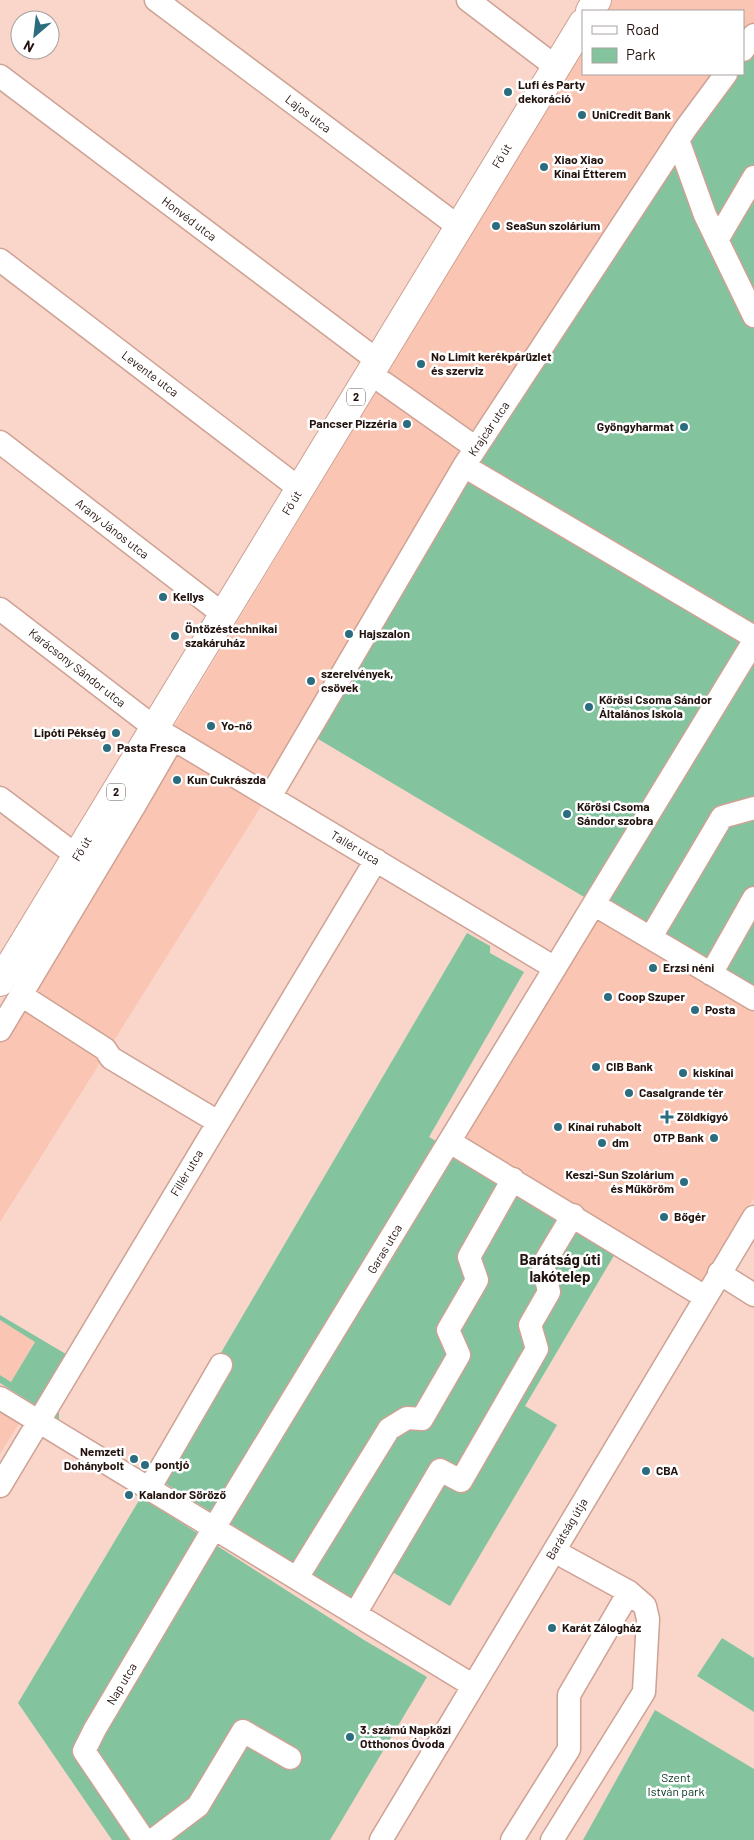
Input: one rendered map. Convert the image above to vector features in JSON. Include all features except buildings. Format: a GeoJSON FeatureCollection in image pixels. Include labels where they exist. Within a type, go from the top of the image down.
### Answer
{"type":"FeatureCollection","features":[{"type":"Feature","properties":{"kind":"main road","name":"Fő út"},"geometry":{"type":"LineString","coordinates":[[11,988],[77,856],[125,778],[164,741],[224,615],[300,489],[381,372],[459,227],[582,25]]}},
{"type":"Feature","properties":{"kind":"street","name":"Lajos utca"},"geometry":{"type":"LineString","coordinates":[[156,0],[459,227]]}},
{"type":"Feature","properties":{"kind":"street"},"geometry":{"type":"LineString","coordinates":[[468,0],[556,67]]}},
{"type":"Feature","properties":{"kind":"street"},"geometry":{"type":"LineString","coordinates":[[744,49],[754,35]]}},
{"type":"Feature","properties":{"kind":"street","name":"Krajcár utca"},"geometry":{"type":"LineString","coordinates":[[270,797],[470,457],[678,140],[725,75]]}},
{"type":"Feature","properties":{"kind":"street","name":"Honvéd utca"},"geometry":{"type":"LineString","coordinates":[[0,76],[381,372],[470,457],[754,637]]}},
{"type":"Feature","properties":{"kind":"street"},"geometry":{"type":"LineString","coordinates":[[678,140],[705,215],[753,310]]}},
{"type":"Feature","properties":{"kind":"street"},"geometry":{"type":"LineString","coordinates":[[717,240],[754,177]]}},
{"type":"Feature","properties":{"kind":"street","name":"Levente utca"},"geometry":{"type":"LineString","coordinates":[[0,260],[300,489]]}},
{"type":"Feature","properties":{"kind":"street","name":"Arany János utca"},"geometry":{"type":"LineString","coordinates":[[0,442],[224,615]]}},
{"type":"Feature","properties":{"kind":"street","name":"Karácsony Sándor utca"},"geometry":{"type":"LineString","coordinates":[[0,609],[164,741]]}},
{"type":"Feature","properties":{"kind":"street","name":"Garas utca"},"geometry":{"type":"LineString","coordinates":[[214,1528],[754,641]]}},
{"type":"Feature","properties":{"kind":"street"},"geometry":{"type":"LineString","coordinates":[[0,1030],[11,988],[136,803],[164,741]]}},
{"type":"Feature","properties":{"kind":"street","name":"Tallér utca"},"geometry":{"type":"LineString","coordinates":[[164,741],[270,797],[555,968]]}},
{"type":"Feature","properties":{"kind":"street"},"geometry":{"type":"LineString","coordinates":[[125,778],[136,803]]}},
{"type":"Feature","properties":{"kind":"street"},"geometry":{"type":"LineString","coordinates":[[0,798],[77,856]]}},
{"type":"Feature","properties":{"kind":"street"},"geometry":{"type":"LineString","coordinates":[[651,937],[722,817],[754,808]]}},
{"type":"Feature","properties":{"kind":"street","name":"Fillér utca"},"geometry":{"type":"LineString","coordinates":[[0,1486],[376,860]]}},
{"type":"Feature","properties":{"kind":"street"},"geometry":{"type":"LineString","coordinates":[[711,974],[754,898]]}},
{"type":"Feature","properties":{"kind":"street"},"geometry":{"type":"LineString","coordinates":[[595,905],[754,999]]}},
{"type":"Feature","properties":{"kind":"street"},"geometry":{"type":"LineString","coordinates":[[11,988],[105,1049],[111,1058],[218,1122]]}},
{"type":"Feature","properties":{"kind":"street"},"geometry":{"type":"LineString","coordinates":[[450,1142],[573,1215],[705,1297]]}},
{"type":"Feature","properties":{"kind":"street"},"geometry":{"type":"LineString","coordinates":[[297,1578],[389,1429],[407,1418],[422,1419],[459,1355],[448,1330],[477,1280],[469,1257],[513,1180]]}},
{"type":"Feature","properties":{"kind":"street"},"geometry":{"type":"LineString","coordinates":[[355,1614],[440,1470],[461,1481],[537,1349],[530,1325],[549,1292],[543,1265],[573,1215]]}},
{"type":"Feature","properties":{"kind":"street","name":"Barátság útja"},"geometry":{"type":"LineString","coordinates":[[381,1840],[472,1685],[754,1217]]}},
{"type":"Feature","properties":{"kind":"street"},"geometry":{"type":"LineString","coordinates":[[719,1273],[754,1295]]}},
{"type":"Feature","properties":{"kind":"street"},"geometry":{"type":"LineString","coordinates":[[149,1489],[221,1365]]}},
{"type":"Feature","properties":{"kind":"street"},"geometry":{"type":"LineString","coordinates":[[0,1398],[472,1685]]}},
{"type":"Feature","properties":{"kind":"street","name":"Nap utca"},"geometry":{"type":"LineString","coordinates":[[146,1840],[84,1751],[214,1528]]}},
{"type":"Feature","properties":{"kind":"street"},"geometry":{"type":"LineString","coordinates":[[552,1840],[644,1692],[648,1619],[645,1606],[629,1592],[554,1551]]}},
{"type":"Feature","properties":{"kind":"street"},"geometry":{"type":"LineString","coordinates":[[512,1840],[569,1750],[570,1695],[629,1592]]}},
{"type":"Feature","properties":{"kind":"street"},"geometry":{"type":"LineString","coordinates":[[146,1840],[198,1806],[243,1731],[290,1758]]}},
{"type":"Feature","properties":{"kind":"shaded area"},"geometry":{"type":"Polygon","coordinates":[[[612,0],[754,0],[754,53],[744,68],[744,10],[607,10],[612,0]]]}},
{"type":"Feature","properties":{"kind":"shaded area"},"geometry":{"type":"Polygon","coordinates":[[[582,51],[582,75],[739,75],[263,803],[0,1222],[0,1015],[582,51]]]}},
{"type":"Feature","properties":{"kind":"shaded area"},"geometry":{"type":"Polygon","coordinates":[[[584,904],[754,1000],[754,1198],[694,1294],[444,1146],[584,904]]]}},
{"type":"Feature","properties":{"kind":"shaded area"},"geometry":{"type":"Polygon","coordinates":[[[0,1320],[35,1341],[11,1382],[0,1375],[0,1320]]]}},
{"type":"Feature","properties":{"kind":"shaded area"},"geometry":{"type":"Polygon","coordinates":[[[0,1408],[21,1420],[0,1454],[0,1408]]]}},
{"type":"Feature","properties":{"kind":"green space"},"geometry":{"type":"Polygon","coordinates":[[[754,35],[754,998],[308,733],[725,75],[744,75],[744,49],[754,35]]]}},
{"type":"Feature","properties":{"kind":"green space"},"geometry":{"type":"Polygon","coordinates":[[[467,933],[490,946],[490,953],[524,972],[429,1137],[619,1247],[525,1406],[557,1425],[450,1606],[377,1563],[355,1601],[150,1474],[467,933]]]}},
{"type":"Feature","properties":{"kind":"green space"},"geometry":{"type":"Polygon","coordinates":[[[0,1315],[81,1363],[59,1401],[59,1420],[0,1383],[0,1375],[11,1382],[35,1342],[0,1320],[0,1315]]]}},
{"type":"Feature","properties":{"kind":"green space"},"geometry":{"type":"Polygon","coordinates":[[[141,1497],[364,1640],[427,1677],[330,1840],[112,1840],[18,1703],[141,1497]]]}},
{"type":"Feature","properties":{"kind":"green space"},"geometry":{"type":"Polygon","coordinates":[[[722,1638],[754,1658],[754,1712],[697,1676],[722,1638]]]}},
{"type":"Feature","properties":{"kind":"green space","name":"Szent István park"},"geometry":{"type":"Polygon","coordinates":[[[655,1710],[754,1769],[754,1840],[583,1840],[655,1710]]]}},
{"type":"Feature","properties":{"kind":"place","name":"Lufi és Party dekoráció"},"geometry":{"type":"Point","coordinates":[508,92]}},
{"type":"Feature","properties":{"kind":"place","name":"UniCredit Bank"},"geometry":{"type":"Point","coordinates":[582,115]}},
{"type":"Feature","properties":{"kind":"place","name":"Xiao Xiao Kínai Étterem"},"geometry":{"type":"Point","coordinates":[544,167]}},
{"type":"Feature","properties":{"kind":"place","name":"SeaSun szolárium"},"geometry":{"type":"Point","coordinates":[496,226]}},
{"type":"Feature","properties":{"kind":"place","name":"No Limit kerékpárüzlet és szerviz"},"geometry":{"type":"Point","coordinates":[421,364]}},
{"type":"Feature","properties":{"kind":"place","name":"Pancser Pizzéria"},"geometry":{"type":"Point","coordinates":[407,424]}},
{"type":"Feature","properties":{"kind":"place","name":"Gyöngyharmat"},"geometry":{"type":"Point","coordinates":[684,427]}},
{"type":"Feature","properties":{"kind":"place","name":"Kellys"},"geometry":{"type":"Point","coordinates":[163,597]}},
{"type":"Feature","properties":{"kind":"place","name":"Hajszalon"},"geometry":{"type":"Point","coordinates":[349,634]}},
{"type":"Feature","properties":{"kind":"place","name":"Öntözéstechnikai szakáruház"},"geometry":{"type":"Point","coordinates":[175,636]}},
{"type":"Feature","properties":{"kind":"place","name":"szerelvények, csövek"},"geometry":{"type":"Point","coordinates":[311,681]}},
{"type":"Feature","properties":{"kind":"place","name":"Kőrösi Csoma Sándor Általános Iskola"},"geometry":{"type":"Point","coordinates":[589,707]}},
{"type":"Feature","properties":{"kind":"place","name":"Yo-nő"},"geometry":{"type":"Point","coordinates":[211,726]}},
{"type":"Feature","properties":{"kind":"place","name":"Lipóti Pékség"},"geometry":{"type":"Point","coordinates":[116,733]}},
{"type":"Feature","properties":{"kind":"place","name":"Pasta Fresca"},"geometry":{"type":"Point","coordinates":[107,748]}},
{"type":"Feature","properties":{"kind":"place","name":"Kun Cukrászda"},"geometry":{"type":"Point","coordinates":[177,780]}},
{"type":"Feature","properties":{"kind":"place","name":"Kőrösi Csoma Sándor szobra"},"geometry":{"type":"Point","coordinates":[567,814]}},
{"type":"Feature","properties":{"kind":"place","name":"Erzsi néni"},"geometry":{"type":"Point","coordinates":[653,968]}},
{"type":"Feature","properties":{"kind":"place","name":"Coop Szuper"},"geometry":{"type":"Point","coordinates":[608,997]}},
{"type":"Feature","properties":{"kind":"place","name":"Posta"},"geometry":{"type":"Point","coordinates":[695,1010]}},
{"type":"Feature","properties":{"kind":"place","name":"CIB Bank"},"geometry":{"type":"Point","coordinates":[596,1067]}},
{"type":"Feature","properties":{"kind":"place","name":"kiskínai"},"geometry":{"type":"Point","coordinates":[683,1073]}},
{"type":"Feature","properties":{"kind":"place","name":"Casalgrande tér"},"geometry":{"type":"Point","coordinates":[629,1093]}},
{"type":"Feature","properties":{"kind":"place","name":"Zöldkígyó"},"geometry":{"type":"Point","coordinates":[667,1117]}},
{"type":"Feature","properties":{"kind":"place","name":"Kínai ruhabolt"},"geometry":{"type":"Point","coordinates":[558,1127]}},
{"type":"Feature","properties":{"kind":"place","name":"OTP Bank"},"geometry":{"type":"Point","coordinates":[714,1138]}},
{"type":"Feature","properties":{"kind":"place","name":"dm"},"geometry":{"type":"Point","coordinates":[602,1143]}},
{"type":"Feature","properties":{"kind":"place","name":"Keszi-Sun Szolárium és Műköröm"},"geometry":{"type":"Point","coordinates":[684,1182]}},
{"type":"Feature","properties":{"kind":"place","name":"Bőgér"},"geometry":{"type":"Point","coordinates":[664,1217]}},
{"type":"Feature","properties":{"kind":"place","name":"Nemzeti Dohánybolt"},"geometry":{"type":"Point","coordinates":[134,1459]}},
{"type":"Feature","properties":{"kind":"place","name":"pontjó"},"geometry":{"type":"Point","coordinates":[145,1465]}},
{"type":"Feature","properties":{"kind":"place","name":"CBA"},"geometry":{"type":"Point","coordinates":[646,1471]}},
{"type":"Feature","properties":{"kind":"place","name":"Kalandor Söröző"},"geometry":{"type":"Point","coordinates":[129,1495]}},
{"type":"Feature","properties":{"kind":"place","name":"Karát Zálogház"},"geometry":{"type":"Point","coordinates":[552,1628]}},
{"type":"Feature","properties":{"kind":"place","name":"3. számú Napközi Otthonos Óvoda"},"geometry":{"type":"Point","coordinates":[350,1737]}},
{"type":"Feature","properties":{"kind":"district","name":"Barátság úti lakótelep"},"geometry":{"type":"Point","coordinates":[560,1268]}}]}
